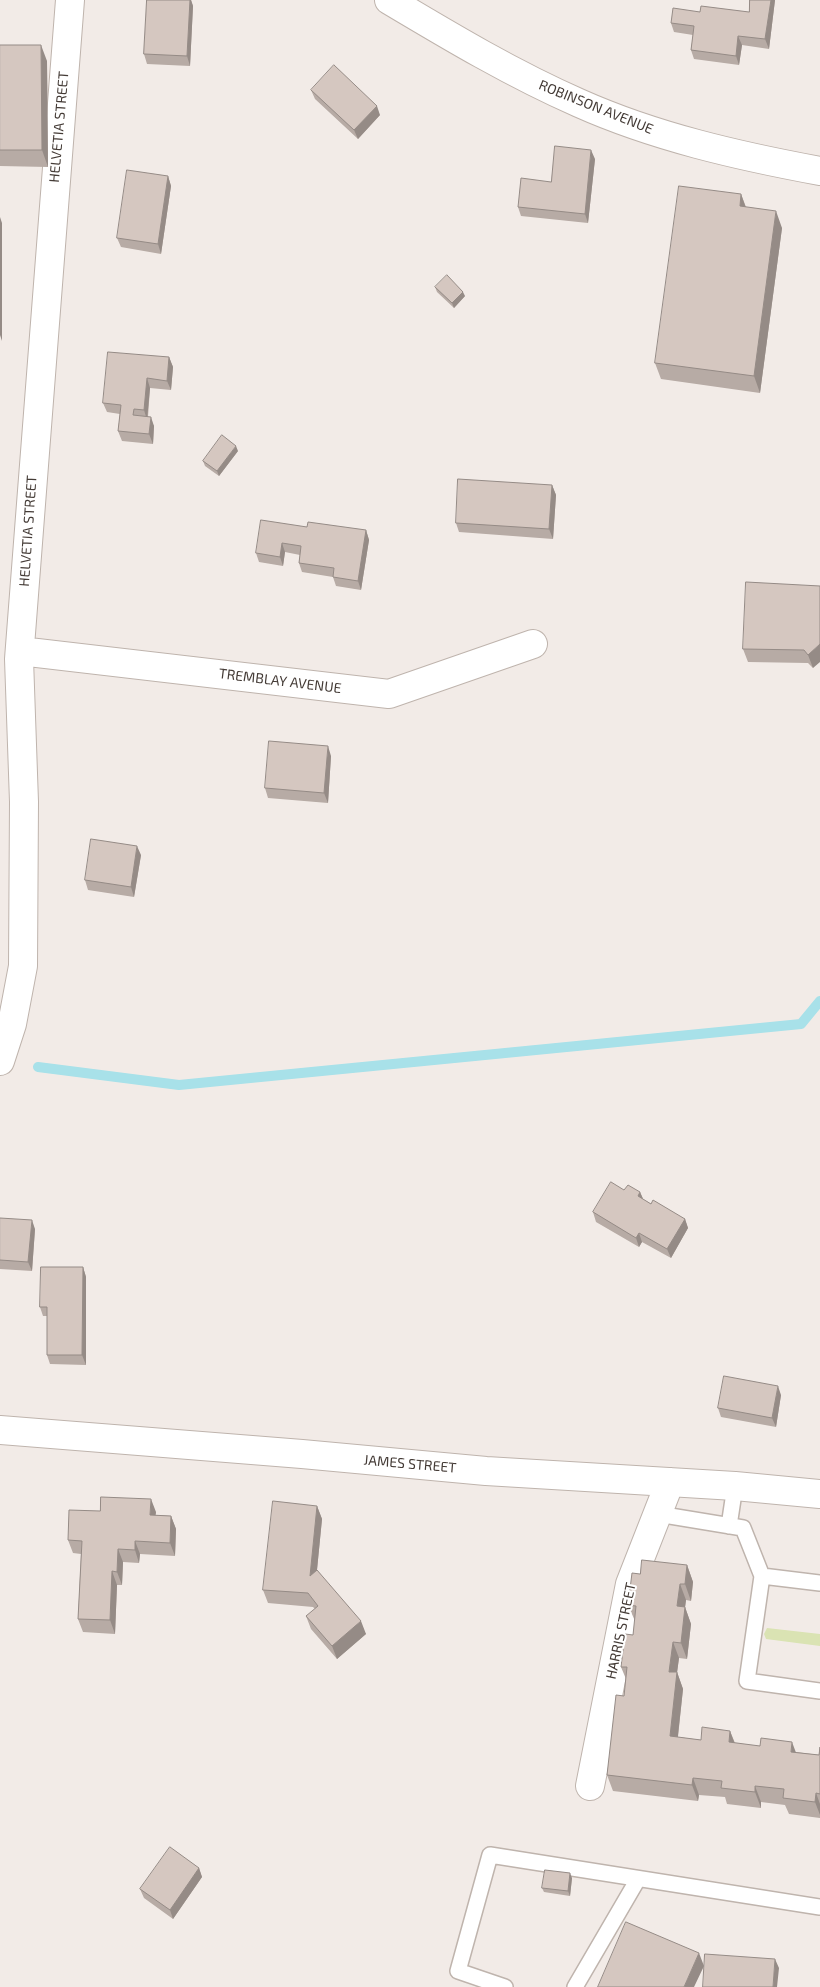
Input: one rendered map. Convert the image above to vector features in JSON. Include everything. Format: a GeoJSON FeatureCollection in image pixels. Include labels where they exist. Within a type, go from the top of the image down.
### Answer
{"type":"FeatureCollection","features":[{"type":"Feature","properties":{"kind":"street","name":"HELVETIA STREET"},"geometry":{"type":"LineString","coordinates":[[2,1052],[12,1024],[23,966],[24,802],[20,651],[36,422],[70,0]]}},
{"type":"Feature","properties":{"kind":"street","name":"ROBINSON AVENUE"},"geometry":{"type":"LineString","coordinates":[[389,0],[458,42],[580,104],[658,133],[733,153],[820,171]]}},
{"type":"Feature","properties":{"kind":"street","name":"TREMBLAY AVENUE"},"geometry":{"type":"LineString","coordinates":[[20,651],[389,694],[533,644]]}},
{"type":"Feature","properties":{"kind":"street","name":"JAMES STREET"},"geometry":{"type":"LineString","coordinates":[[0,1430],[486,1471],[735,1486],[820,1494]]}},
{"type":"Feature","properties":{"kind":"street","name":"HARRIS STREET"},"geometry":{"type":"LineString","coordinates":[[590,1786],[630,1584],[670,1482]]}},
{"type":"Feature","properties":{"kind":"lane"},"geometry":{"type":"LineString","coordinates":[[729,1526],[735,1486]]}},
{"type":"Feature","properties":{"kind":"lane"},"geometry":{"type":"LineString","coordinates":[[658,1514],[742,1528],[762,1576],[747,1682],[820,1691]]}},
{"type":"Feature","properties":{"kind":"lane"},"geometry":{"type":"LineString","coordinates":[[762,1576],[820,1583]]}},
{"type":"Feature","properties":{"kind":"lane"},"geometry":{"type":"LineString","coordinates":[[505,1987],[458,1971],[490,1856],[820,1907]]}},
{"type":"Feature","properties":{"kind":"lane"},"geometry":{"type":"LineString","coordinates":[[575,1987],[638,1879]]}},
{"type":"Feature","properties":{"kind":"green space"},"geometry":{"type":"Polygon","coordinates":[[[767,1628],[820,1634],[820,1646],[766,1639],[764,1634],[767,1628]]]}},
{"type":"Feature","properties":{"kind":"building"},"geometry":{"type":"Polygon","coordinates":[[[147,0],[190,0],[187,56],[144,54],[147,0]]]}},
{"type":"Feature","properties":{"kind":"building"},"geometry":{"type":"Polygon","coordinates":[[[750,0],[771,0],[765,39],[738,36],[736,56],[691,50],[694,26],[671,23],[673,8],[700,12],[701,6],[749,12],[750,0]]]}},
{"type":"Feature","properties":{"kind":"building"},"geometry":{"type":"Polygon","coordinates":[[[0,45],[41,45],[42,150],[0,150],[0,45]]]}},
{"type":"Feature","properties":{"kind":"building"},"geometry":{"type":"Polygon","coordinates":[[[334,65],[377,106],[354,130],[311,90],[334,65]]]}},
{"type":"Feature","properties":{"kind":"building"},"geometry":{"type":"Polygon","coordinates":[[[555,146],[591,150],[585,214],[518,207],[521,178],[551,182],[555,146]]]}},
{"type":"Feature","properties":{"kind":"building"},"geometry":{"type":"Polygon","coordinates":[[[127,170],[168,176],[158,244],[117,238],[127,170]]]}},
{"type":"Feature","properties":{"kind":"building"},"geometry":{"type":"Polygon","coordinates":[[[679,186],[741,194],[740,206],[776,211],[754,376],[655,363],[679,186]]]}},
{"type":"Feature","properties":{"kind":"building"},"geometry":{"type":"Polygon","coordinates":[[[447,275],[463,292],[452,303],[435,287],[447,275]]]}},
{"type":"Feature","properties":{"kind":"building"},"geometry":{"type":"Polygon","coordinates":[[[108,352],[169,357],[167,381],[147,378],[144,410],[134,409],[133,415],[151,417],[149,434],[118,431],[121,405],[103,403],[108,352]]]}},
{"type":"Feature","properties":{"kind":"building"},"geometry":{"type":"Polygon","coordinates":[[[222,435],[236,446],[217,471],[203,461],[222,435]]]}},
{"type":"Feature","properties":{"kind":"building"},"geometry":{"type":"Polygon","coordinates":[[[458,479],[552,485],[549,529],[456,523],[458,479]]]}},
{"type":"Feature","properties":{"kind":"building"},"geometry":{"type":"Polygon","coordinates":[[[261,520],[307,527],[308,522],[366,530],[358,581],[333,577],[334,568],[299,563],[301,546],[282,543],[280,557],[256,553],[261,520]]]}},
{"type":"Feature","properties":{"kind":"building"},"geometry":{"type":"Polygon","coordinates":[[[746,582],[820,586],[820,644],[808,655],[804,650],[743,649],[746,582]]]}},
{"type":"Feature","properties":{"kind":"building"},"geometry":{"type":"Polygon","coordinates":[[[269,741],[328,746],[324,793],[265,788],[269,741]]]}},
{"type":"Feature","properties":{"kind":"building"},"geometry":{"type":"Polygon","coordinates":[[[91,839],[137,846],[131,887],[85,880],[91,839]]]}},
{"type":"Feature","properties":{"kind":"building"},"geometry":{"type":"Polygon","coordinates":[[[611,1182],[624,1190],[628,1185],[640,1192],[638,1196],[651,1204],[653,1200],[685,1219],[667,1249],[639,1233],[636,1238],[593,1212],[611,1182]]]}},
{"type":"Feature","properties":{"kind":"building"},"geometry":{"type":"Polygon","coordinates":[[[0,1218],[32,1220],[28,1262],[0,1260],[0,1218]]]}},
{"type":"Feature","properties":{"kind":"building"},"geometry":{"type":"Polygon","coordinates":[[[41,1267],[83,1267],[82,1355],[47,1355],[47,1307],[40,1307],[41,1267]]]}},
{"type":"Feature","properties":{"kind":"building"},"geometry":{"type":"Polygon","coordinates":[[[724,1376],[778,1386],[772,1418],[718,1408],[724,1376]]]}},
{"type":"Feature","properties":{"kind":"building"},"geometry":{"type":"Polygon","coordinates":[[[101,1497],[151,1499],[150,1515],[171,1516],[170,1543],[135,1541],[135,1550],[118,1549],[117,1572],[112,1571],[110,1620],[78,1619],[82,1541],[68,1540],[69,1510],[100,1511],[101,1497]]]}},
{"type":"Feature","properties":{"kind":"building"},"geometry":{"type":"Polygon","coordinates":[[[273,1501],[317,1506],[310,1576],[317,1570],[361,1621],[332,1646],[306,1616],[318,1606],[308,1593],[263,1590],[273,1501]]]}},
{"type":"Feature","properties":{"kind":"building"},"geometry":{"type":"Polygon","coordinates":[[[642,1560],[687,1565],[685,1584],[680,1584],[677,1606],[685,1607],[681,1643],[673,1642],[669,1672],[677,1672],[670,1736],[701,1740],[702,1727],[730,1731],[729,1742],[760,1746],[761,1738],[792,1742],[791,1752],[819,1755],[820,1747],[820,1794],[816,1793],[815,1802],[783,1798],[784,1789],[755,1786],[755,1792],[721,1788],[722,1781],[693,1778],[692,1785],[607,1775],[616,1695],[624,1696],[627,1667],[621,1667],[625,1634],[633,1635],[636,1606],[628,1605],[632,1573],[640,1574],[642,1560]]]}},
{"type":"Feature","properties":{"kind":"building"},"geometry":{"type":"Polygon","coordinates":[[[170,1847],[199,1868],[170,1910],[140,1889],[170,1847]]]}},
{"type":"Feature","properties":{"kind":"building"},"geometry":{"type":"Polygon","coordinates":[[[545,1870],[570,1873],[568,1891],[542,1888],[545,1870]]]}},
{"type":"Feature","properties":{"kind":"building"},"geometry":{"type":"Polygon","coordinates":[[[626,1922],[699,1953],[684,1987],[598,1987],[626,1922]]]}},
{"type":"Feature","properties":{"kind":"building"},"geometry":{"type":"Polygon","coordinates":[[[705,1954],[775,1959],[773,1987],[703,1987],[705,1954]]]}},
{"type":"Feature","properties":{"kind":"waterway"},"geometry":{"type":"LineString","coordinates":[[38,1067],[179,1085],[801,1024],[820,1001]]}}]}
